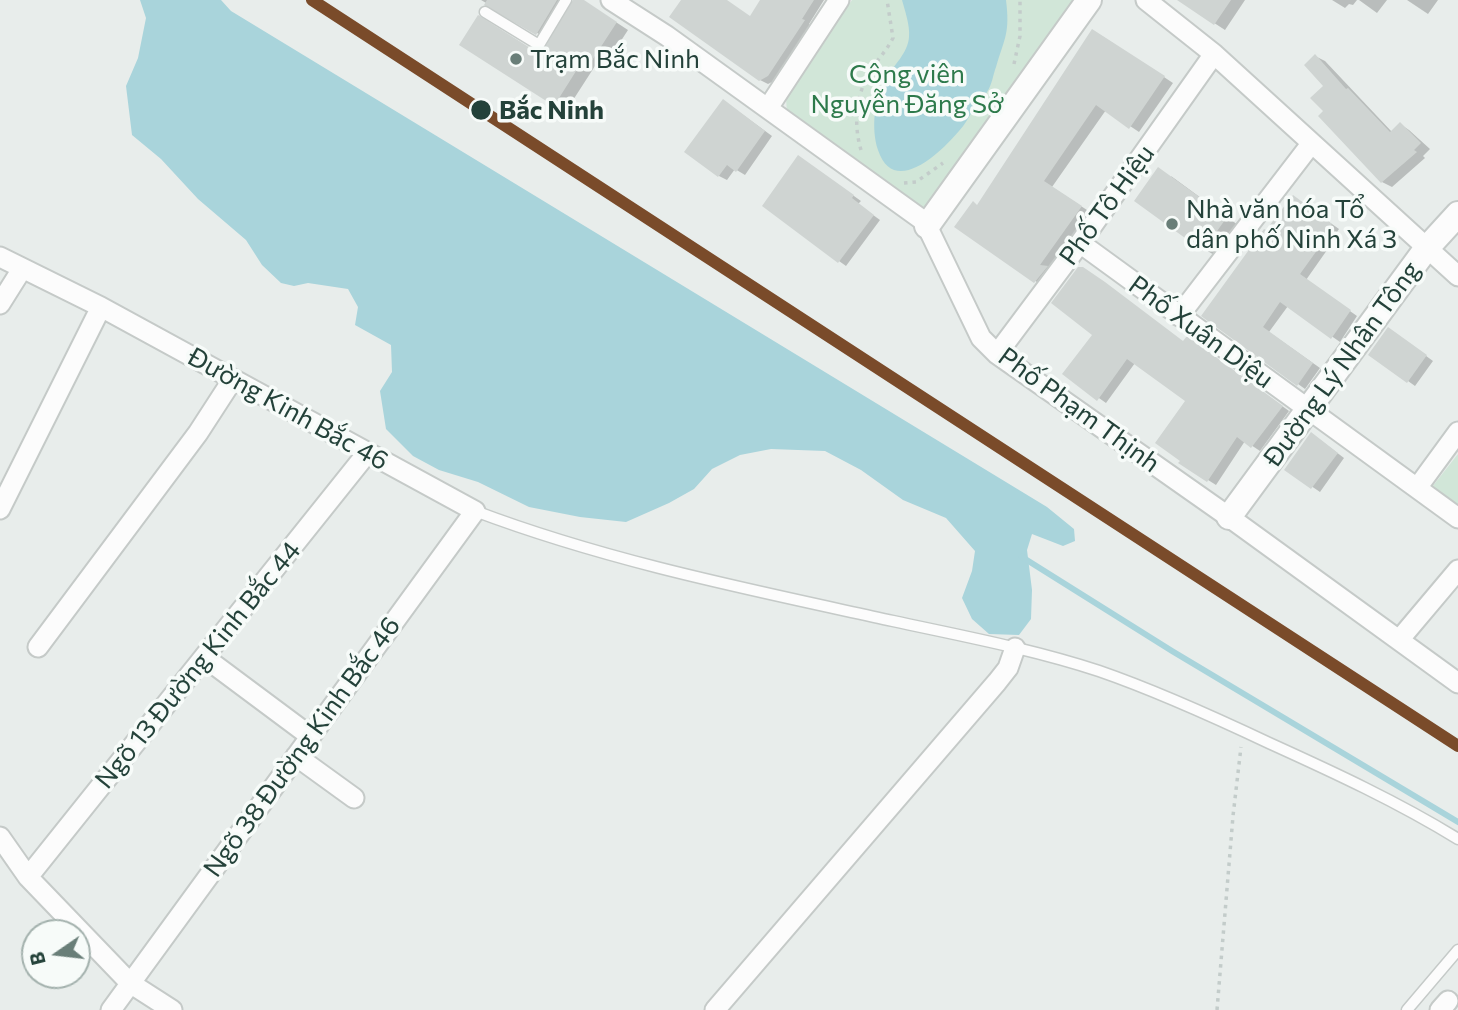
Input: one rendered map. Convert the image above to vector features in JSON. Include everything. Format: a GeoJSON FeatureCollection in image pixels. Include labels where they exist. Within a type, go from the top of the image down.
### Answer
{"type":"FeatureCollection","features":[{"type":"Feature","properties":{"kind":"street","name":"Phố Phạm Thịnh"},"geometry":{"type":"LineString","coordinates":[[611,0],[648,23],[922,219],[981,338],[997,354],[1458,683]]}},
{"type":"Feature","properties":{"kind":"street"},"geometry":{"type":"LineString","coordinates":[[768,108],[839,0]]}},
{"type":"Feature","properties":{"kind":"street"},"geometry":{"type":"LineString","coordinates":[[927,226],[1089,0]]}},
{"type":"Feature","properties":{"kind":"street"},"geometry":{"type":"LineString","coordinates":[[1146,0],[1214,54],[1458,276]]}},
{"type":"Feature","properties":{"kind":"street","name":"Phố Tô Hiệu"},"geometry":{"type":"LineString","coordinates":[[997,354],[1080,243],[1214,54]]}},
{"type":"Feature","properties":{"kind":"street"},"geometry":{"type":"LineString","coordinates":[[1179,316],[1311,144]]}},
{"type":"Feature","properties":{"kind":"street","name":"Đường Lý Nhân Tông"},"geometry":{"type":"LineString","coordinates":[[1229,517],[1426,249],[1458,214]]}},
{"type":"Feature","properties":{"kind":"street","name":"Phố Xuân Diệu"},"geometry":{"type":"LineString","coordinates":[[1080,243],[1458,518]]}},
{"type":"Feature","properties":{"kind":"street","name":"Đường Kinh Bắc 46"},"geometry":{"type":"LineString","coordinates":[[0,257],[101,307],[474,511]]}},
{"type":"Feature","properties":{"kind":"street"},"geometry":{"type":"LineString","coordinates":[[0,304],[22,269]]}},
{"type":"Feature","properties":{"kind":"street"},"geometry":{"type":"LineString","coordinates":[[0,509],[101,307]]}},
{"type":"Feature","properties":{"kind":"street"},"geometry":{"type":"LineString","coordinates":[[38,647],[198,433],[233,379]]}},
{"type":"Feature","properties":{"kind":"street"},"geometry":{"type":"LineString","coordinates":[[1416,488],[1458,432]]}},
{"type":"Feature","properties":{"kind":"street","name":"Ngõ 13 Đường Kinh Bắc 44"},"geometry":{"type":"LineString","coordinates":[[28,877],[368,452]]}},
{"type":"Feature","properties":{"kind":"street","name":"Ngõ 38 Đường Kinh Bắc 46"},"geometry":{"type":"LineString","coordinates":[[111,1010],[474,511]]}},
{"type":"Feature","properties":{"kind":"street"},"geometry":{"type":"LineString","coordinates":[[1399,640],[1458,570]]}},
{"type":"Feature","properties":{"kind":"street"},"geometry":{"type":"LineString","coordinates":[[715,1010],[997,682],[1008,668],[1015,648]]}},
{"type":"Feature","properties":{"kind":"street"},"geometry":{"type":"LineString","coordinates":[[204,657],[310,736]]}},
{"type":"Feature","properties":{"kind":"street"},"geometry":{"type":"LineString","coordinates":[[296,756],[354,798]]}},
{"type":"Feature","properties":{"kind":"street"},"geometry":{"type":"LineString","coordinates":[[0,837],[28,877],[130,983],[172,1010]]}},
{"type":"Feature","properties":{"kind":"lane"},"geometry":{"type":"LineString","coordinates":[[485,12],[539,46],[566,0]]}},
{"type":"Feature","properties":{"kind":"lane"},"geometry":{"type":"LineString","coordinates":[[474,511],[537,534],[668,572],[1015,648],[1099,671],[1193,708],[1316,764],[1458,839]]}},
{"type":"Feature","properties":{"kind":"lane"},"geometry":{"type":"LineString","coordinates":[[1407,1010],[1458,950]]}},
{"type":"Feature","properties":{"kind":"path"},"geometry":{"type":"LineString","coordinates":[[864,157],[857,134],[858,104],[870,73],[893,38],[887,0]]}},
{"type":"Feature","properties":{"kind":"path"},"geometry":{"type":"LineString","coordinates":[[1012,72],[1020,36],[1020,0]]}},
{"type":"Feature","properties":{"kind":"path"},"geometry":{"type":"LineString","coordinates":[[898,183],[916,182],[951,156]]}},
{"type":"Feature","properties":{"kind":"path"},"geometry":{"type":"LineString","coordinates":[[1217,1010],[1243,731]]}},
{"type":"Feature","properties":{"kind":"green space","name":"Công viên Nguyễn Đăng Sở"},"geometry":{"type":"Polygon","coordinates":[[[852,0],[1075,0],[934,207],[917,208],[787,113],[786,98],[852,0]]]}},
{"type":"Feature","properties":{"kind":"green space"},"geometry":{"type":"Polygon","coordinates":[[[1458,454],[1458,507],[1432,487],[1458,454]]]}},
{"type":"Feature","properties":{"kind":"water"},"geometry":{"type":"Polygon","coordinates":[[[140,0],[221,0],[231,11],[1047,507],[1074,529],[1075,541],[1063,546],[1032,534],[1027,550],[1032,590],[1031,619],[1019,635],[989,634],[972,619],[962,598],[972,571],[975,551],[946,518],[903,500],[861,470],[825,451],[771,449],[740,455],[712,469],[694,489],[626,522],[529,507],[478,482],[439,470],[413,456],[386,429],[380,391],[392,372],[391,345],[355,325],[358,307],[348,289],[308,283],[294,286],[281,283],[262,265],[246,240],[198,199],[161,159],[132,135],[126,86],[138,58],[146,18],[140,0]]]}},
{"type":"Feature","properties":{"kind":"water"},"geometry":{"type":"Polygon","coordinates":[[[902,0],[1006,0],[1007,20],[1004,41],[986,94],[961,129],[941,150],[906,171],[895,170],[885,164],[878,150],[874,123],[882,86],[908,43],[909,28],[902,0]]]}},
{"type":"Feature","properties":{"kind":"building"},"geometry":{"type":"Polygon","coordinates":[[[487,0],[557,0],[536,35],[484,5],[487,0]]]}},
{"type":"Feature","properties":{"kind":"building"},"geometry":{"type":"Polygon","coordinates":[[[573,0],[584,0],[617,22],[589,65],[583,60],[554,106],[459,45],[478,15],[535,51],[542,52],[573,0]]]}},
{"type":"Feature","properties":{"kind":"building"},"geometry":{"type":"Polygon","coordinates":[[[681,0],[727,0],[750,16],[760,0],[814,0],[802,19],[805,20],[768,76],[759,81],[669,17],[681,0]]]}},
{"type":"Feature","properties":{"kind":"building"},"geometry":{"type":"Polygon","coordinates":[[[1177,0],[1231,0],[1214,25],[1177,0]]]}},
{"type":"Feature","properties":{"kind":"building"},"geometry":{"type":"Polygon","coordinates":[[[1092,29],[1165,76],[1129,129],[1096,105],[1044,181],[1082,206],[1040,265],[1048,266],[1034,283],[954,227],[973,201],[977,205],[1092,29]]]}},
{"type":"Feature","properties":{"kind":"building"},"geometry":{"type":"Polygon","coordinates":[[[1315,54],[1390,132],[1400,122],[1421,143],[1414,150],[1417,152],[1381,183],[1318,116],[1323,111],[1310,98],[1323,86],[1304,65],[1315,54]]]}},
{"type":"Feature","properties":{"kind":"building"},"geometry":{"type":"Polygon","coordinates":[[[723,99],[765,131],[736,172],[727,165],[718,177],[684,152],[723,99]]]}},
{"type":"Feature","properties":{"kind":"building"},"geometry":{"type":"Polygon","coordinates":[[[798,155],[854,195],[852,198],[874,215],[838,263],[762,206],[798,155]]]}},
{"type":"Feature","properties":{"kind":"building"},"geometry":{"type":"Polygon","coordinates":[[[1158,167],[1227,217],[1203,251],[1134,201],[1158,167]]]}},
{"type":"Feature","properties":{"kind":"building"},"geometry":{"type":"Polygon","coordinates":[[[1293,195],[1332,224],[1330,226],[1333,228],[1300,274],[1351,310],[1331,339],[1280,302],[1263,327],[1313,363],[1297,386],[1201,316],[1264,229],[1266,230],[1293,195]]]}},
{"type":"Feature","properties":{"kind":"building"},"geometry":{"type":"Polygon","coordinates":[[[1078,267],[1083,267],[1105,282],[1183,341],[1187,336],[1283,406],[1251,448],[1237,437],[1207,482],[1178,463],[1180,461],[1155,443],[1185,401],[1127,359],[1097,401],[1062,374],[1092,335],[1051,303],[1078,267]]]}},
{"type":"Feature","properties":{"kind":"building"},"geometry":{"type":"Polygon","coordinates":[[[1388,327],[1427,355],[1407,383],[1368,355],[1388,327]]]}},
{"type":"Feature","properties":{"kind":"building"},"geometry":{"type":"Polygon","coordinates":[[[1311,432],[1338,453],[1311,489],[1284,470],[1311,432]]]}},
{"type":"Feature","properties":{"kind":"waterway"},"geometry":{"type":"LineString","coordinates":[[1022,557],[1172,651],[1458,822]]}},
{"type":"Feature","properties":{"kind":"transit line"},"geometry":{"type":"LineString","coordinates":[[312,0],[1458,746]]}},
{"type":"Feature","properties":{"kind":"place","name":"Trạm Bắc Ninh"},"geometry":{"type":"Point","coordinates":[516,59]}},
{"type":"Feature","properties":{"kind":"place","name":"Bắc Ninh"},"geometry":{"type":"Point","coordinates":[481,110]}},
{"type":"Feature","properties":{"kind":"place","name":"Nhà văn hóa Tổ dân phố Ninh Xá 3"},"geometry":{"type":"Point","coordinates":[1172,224]}}]}
